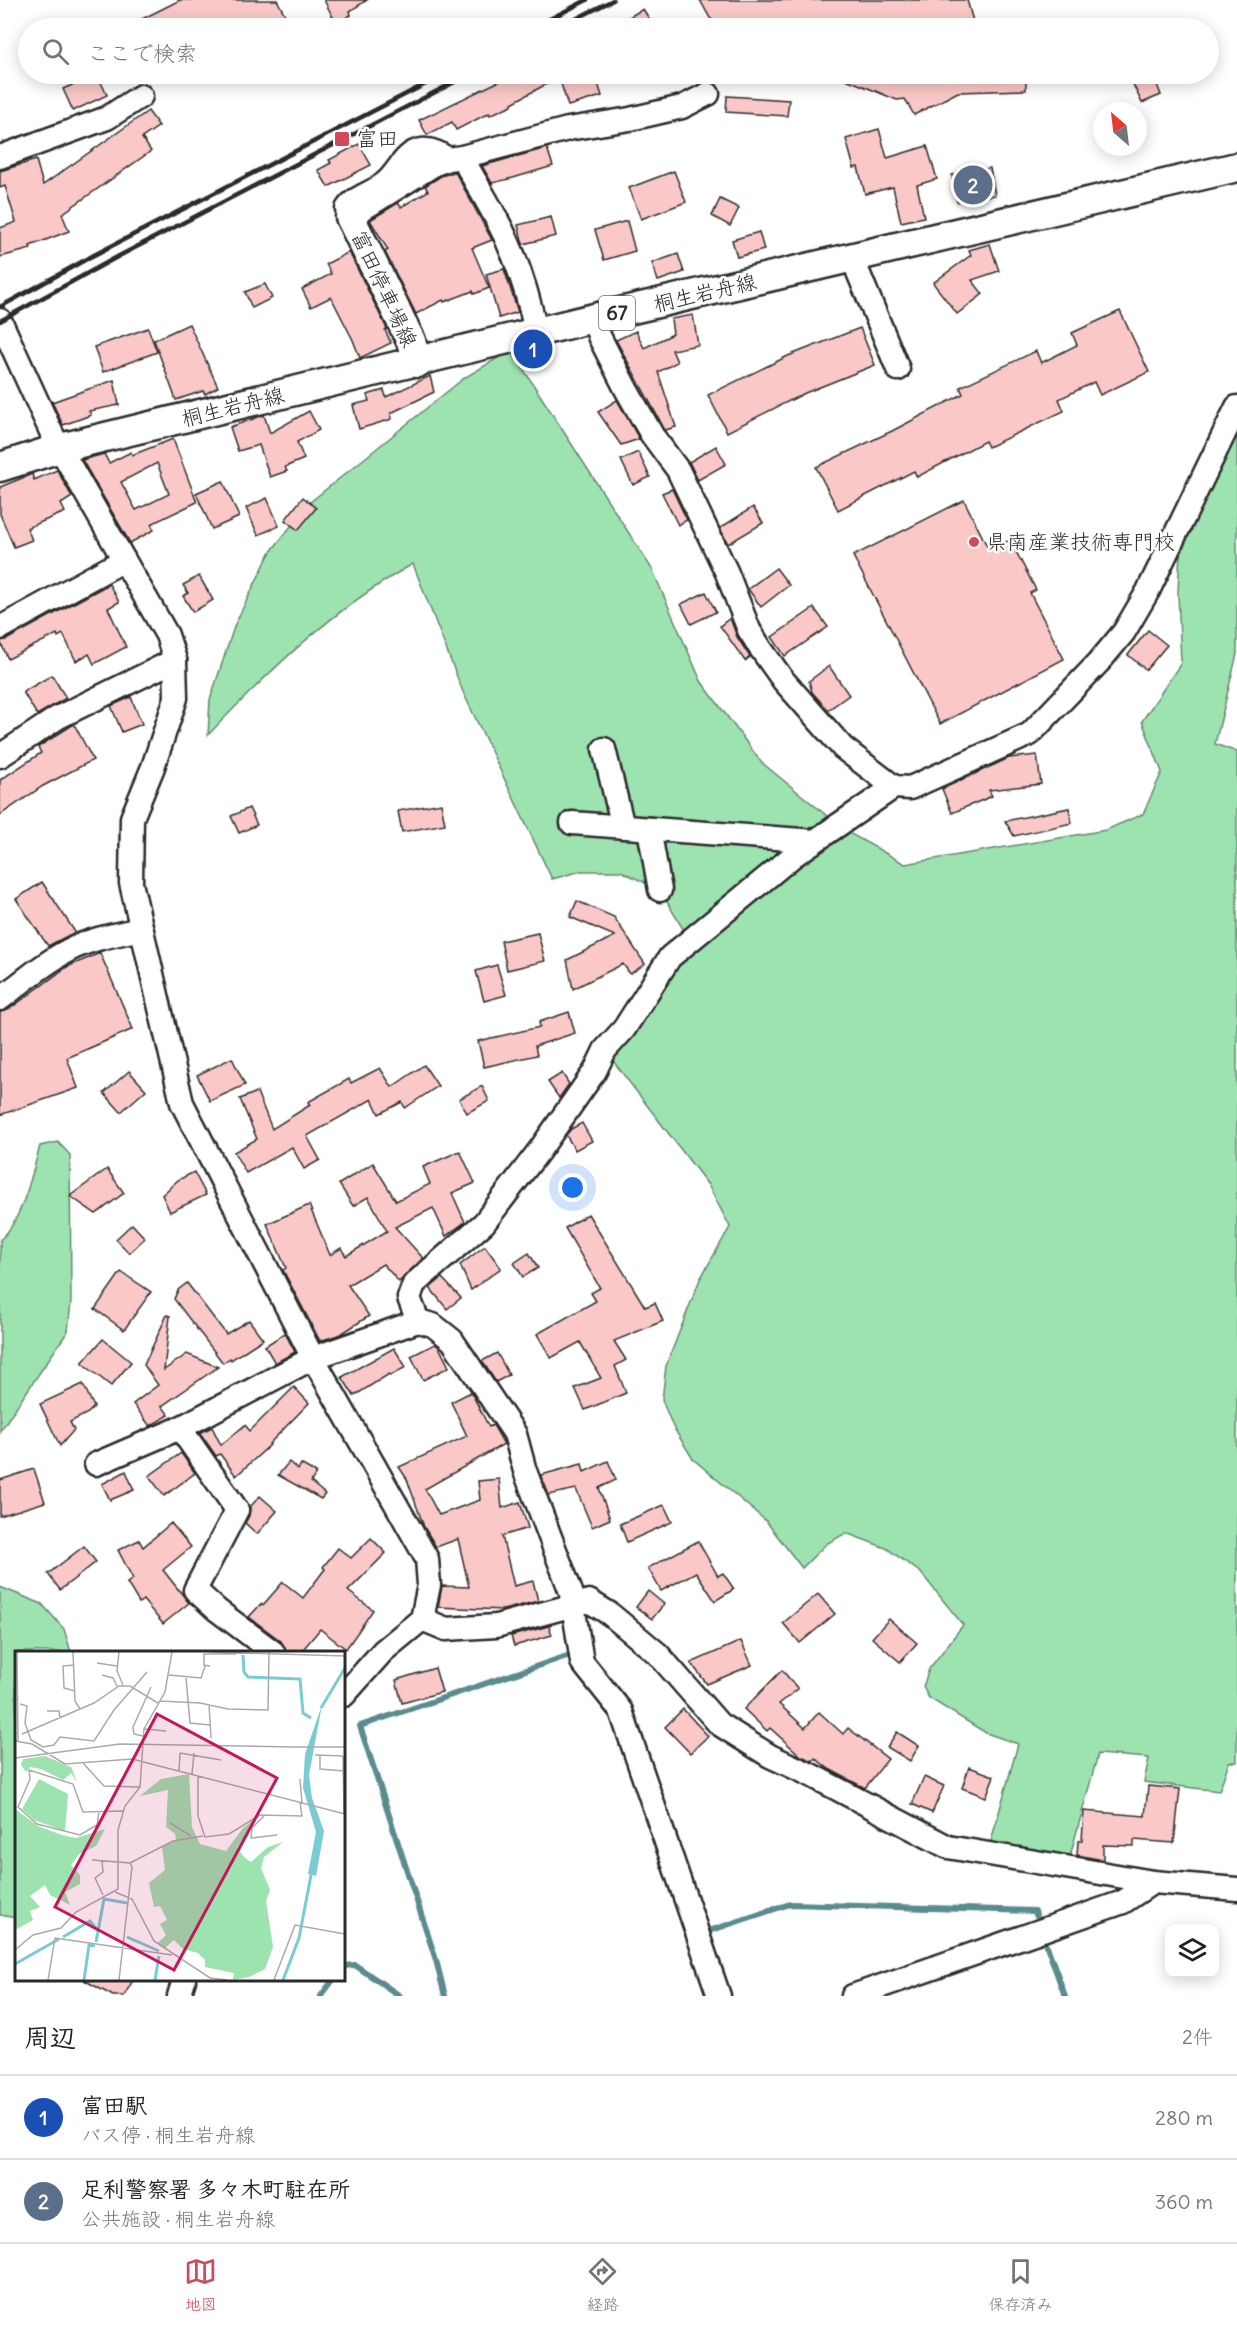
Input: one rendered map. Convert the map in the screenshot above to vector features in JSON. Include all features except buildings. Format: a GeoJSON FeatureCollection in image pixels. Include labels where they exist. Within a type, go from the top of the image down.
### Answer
{"type":"FeatureCollection","features":[{"type":"Feature","properties":{"kind":"main road","name":"桐生岩舟線"},"geometry":{"type":"LineString","coordinates":[[0,467],[60,448],[417,363],[536,332],[1237,167]]}},
{"type":"Feature","properties":{"kind":"main road","name":"富田停車場線"},"geometry":{"type":"LineString","coordinates":[[350,217],[411,341],[417,363]]}},
{"type":"Feature","properties":{"kind":"street"},"geometry":{"type":"LineString","coordinates":[[350,217],[435,164],[568,129],[630,119],[682,107],[708,94]]}},
{"type":"Feature","properties":{"kind":"street"},"geometry":{"type":"LineString","coordinates":[[0,157],[107,118],[141,96]]}},
{"type":"Feature","properties":{"kind":"street"},"geometry":{"type":"LineString","coordinates":[[455,158],[496,218],[517,266],[536,332]]}},
{"type":"Feature","properties":{"kind":"street"},"geometry":{"type":"LineString","coordinates":[[857,258],[858,272],[898,369]]}},
{"type":"Feature","properties":{"kind":"street"},"geometry":{"type":"LineString","coordinates":[[594,318],[599,336],[626,389],[652,435],[678,470],[727,573],[749,630],[761,649],[783,680],[843,748],[894,787],[910,789],[1030,734],[1099,662],[1124,632],[1148,591],[1237,407]]}},
{"type":"Feature","properties":{"kind":"street"},"geometry":{"type":"LineString","coordinates":[[0,320],[60,448],[167,635],[176,660],[176,698],[153,767],[132,818],[131,883],[182,1103],[314,1358],[427,1559],[429,1585],[422,1618],[383,1652],[345,1694]]}},
{"type":"Feature","properties":{"kind":"street"},"geometry":{"type":"LineString","coordinates":[[0,628],[124,560]]}},
{"type":"Feature","properties":{"kind":"street"},"geometry":{"type":"LineString","coordinates":[[0,756],[57,718],[176,660]]}},
{"type":"Feature","properties":{"kind":"street"},"geometry":{"type":"LineString","coordinates":[[604,749],[623,827]]}},
{"type":"Feature","properties":{"kind":"street"},"geometry":{"type":"LineString","coordinates":[[418,1321],[409,1298],[414,1284],[484,1223],[539,1151],[595,1071],[605,1050],[624,1029],[670,957],[793,856],[894,787]]}},
{"type":"Feature","properties":{"kind":"street"},"geometry":{"type":"LineString","coordinates":[[572,823],[815,841]]}},
{"type":"Feature","properties":{"kind":"street"},"geometry":{"type":"LineString","coordinates":[[649,829],[660,890]]}},
{"type":"Feature","properties":{"kind":"street"},"geometry":{"type":"LineString","coordinates":[[0,999],[42,966],[71,949],[141,929]]}},
{"type":"Feature","properties":{"kind":"street"},"geometry":{"type":"LineString","coordinates":[[96,1464],[180,1428],[314,1358],[418,1321],[433,1325],[452,1340],[515,1434],[525,1472],[571,1592],[582,1662],[621,1711],[719,1996]]}},
{"type":"Feature","properties":{"kind":"street"},"geometry":{"type":"LineString","coordinates":[[180,1428],[237,1510],[195,1590],[270,1651]]}},
{"type":"Feature","properties":{"kind":"street"},"geometry":{"type":"LineString","coordinates":[[422,1618],[446,1629],[496,1626],[589,1601],[610,1614],[658,1654],[719,1724],[771,1756],[948,1847],[1153,1882],[1237,1889]]}},
{"type":"Feature","properties":{"kind":"street"},"geometry":{"type":"LineString","coordinates":[[853,1996],[1123,1902],[1153,1882]]}},
{"type":"Feature","properties":{"kind":"street"},"geometry":{"type":"LineString","coordinates":[[179,1996],[184,1981]]}},
{"type":"Feature","properties":{"kind":"green space"},"geometry":{"type":"Polygon","coordinates":[[[511,350],[652,569],[701,681],[761,762],[847,832],[905,864],[1106,830],[1143,814],[1162,772],[1142,721],[1181,663],[1178,593],[1180,550],[1237,430],[1237,654],[1215,744],[1237,752],[1237,1762],[1229,1762],[1219,1791],[1144,1782],[1149,1758],[1098,1754],[1069,1860],[990,1845],[1018,1744],[986,1733],[929,1698],[923,1687],[929,1669],[963,1625],[921,1573],[886,1548],[846,1533],[826,1544],[802,1568],[766,1521],[693,1459],[673,1427],[662,1400],[666,1366],[700,1279],[730,1227],[708,1185],[610,1057],[689,939],[660,890],[621,871],[581,871],[552,879],[463,692],[413,564],[384,581],[330,620],[279,664],[208,735],[210,700],[235,624],[270,553],[309,503],[464,378],[511,350]]]}},
{"type":"Feature","properties":{"kind":"green space"},"geometry":{"type":"Polygon","coordinates":[[[58,1142],[70,1155],[71,1301],[68,1331],[0,1431],[0,1240],[8,1232],[20,1209],[40,1146],[58,1142]]]}},
{"type":"Feature","properties":{"kind":"green space"},"geometry":{"type":"Polygon","coordinates":[[[0,1587],[42,1604],[64,1629],[71,1651],[15,1651],[15,1918],[0,1915],[0,1587]]]}},
{"type":"Feature","properties":{"kind":"waterway"},"geometry":{"type":"LineString","coordinates":[[445,1996],[436,1960],[360,1726],[570,1655]]}},
{"type":"Feature","properties":{"kind":"waterway"},"geometry":{"type":"LineString","coordinates":[[712,1930],[790,1904],[1035,1911],[1036,1915]]}},
{"type":"Feature","properties":{"kind":"waterway"},"geometry":{"type":"LineString","coordinates":[[1047,1946],[1065,1996]]}},
{"type":"Feature","properties":{"kind":"waterway"},"geometry":{"type":"LineString","coordinates":[[345,1966],[355,1965],[400,1996]]}},
{"type":"Feature","properties":{"kind":"waterway"},"geometry":{"type":"LineString","coordinates":[[321,1996],[332,1981]]}},
{"type":"Feature","properties":{"kind":"railway"},"geometry":{"type":"LineString","coordinates":[[552,18],[587,0]]}},
{"type":"Feature","properties":{"kind":"railway"},"geometry":{"type":"LineString","coordinates":[[578,18],[613,0]]}},
{"type":"Feature","properties":{"kind":"railway"},"geometry":{"type":"LineString","coordinates":[[0,307],[94,255],[426,84]]}},
{"type":"Feature","properties":{"kind":"railway"},"geometry":{"type":"LineString","coordinates":[[0,321],[119,256],[451,84]]}},
{"type":"Feature","properties":{"kind":"place","name":"富田"},"geometry":{"type":"Point","coordinates":[342,139]}},
{"type":"Feature","properties":{"kind":"place","name":"足利警察署 多々木町駐在所"},"geometry":{"type":"Point","coordinates":[973,185]}},
{"type":"Feature","properties":{"kind":"place","name":"富田駅"},"geometry":{"type":"Point","coordinates":[533,349]}},
{"type":"Feature","properties":{"kind":"place","name":"県南産業技術専門校"},"geometry":{"type":"Point","coordinates":[974,542]}}]}
